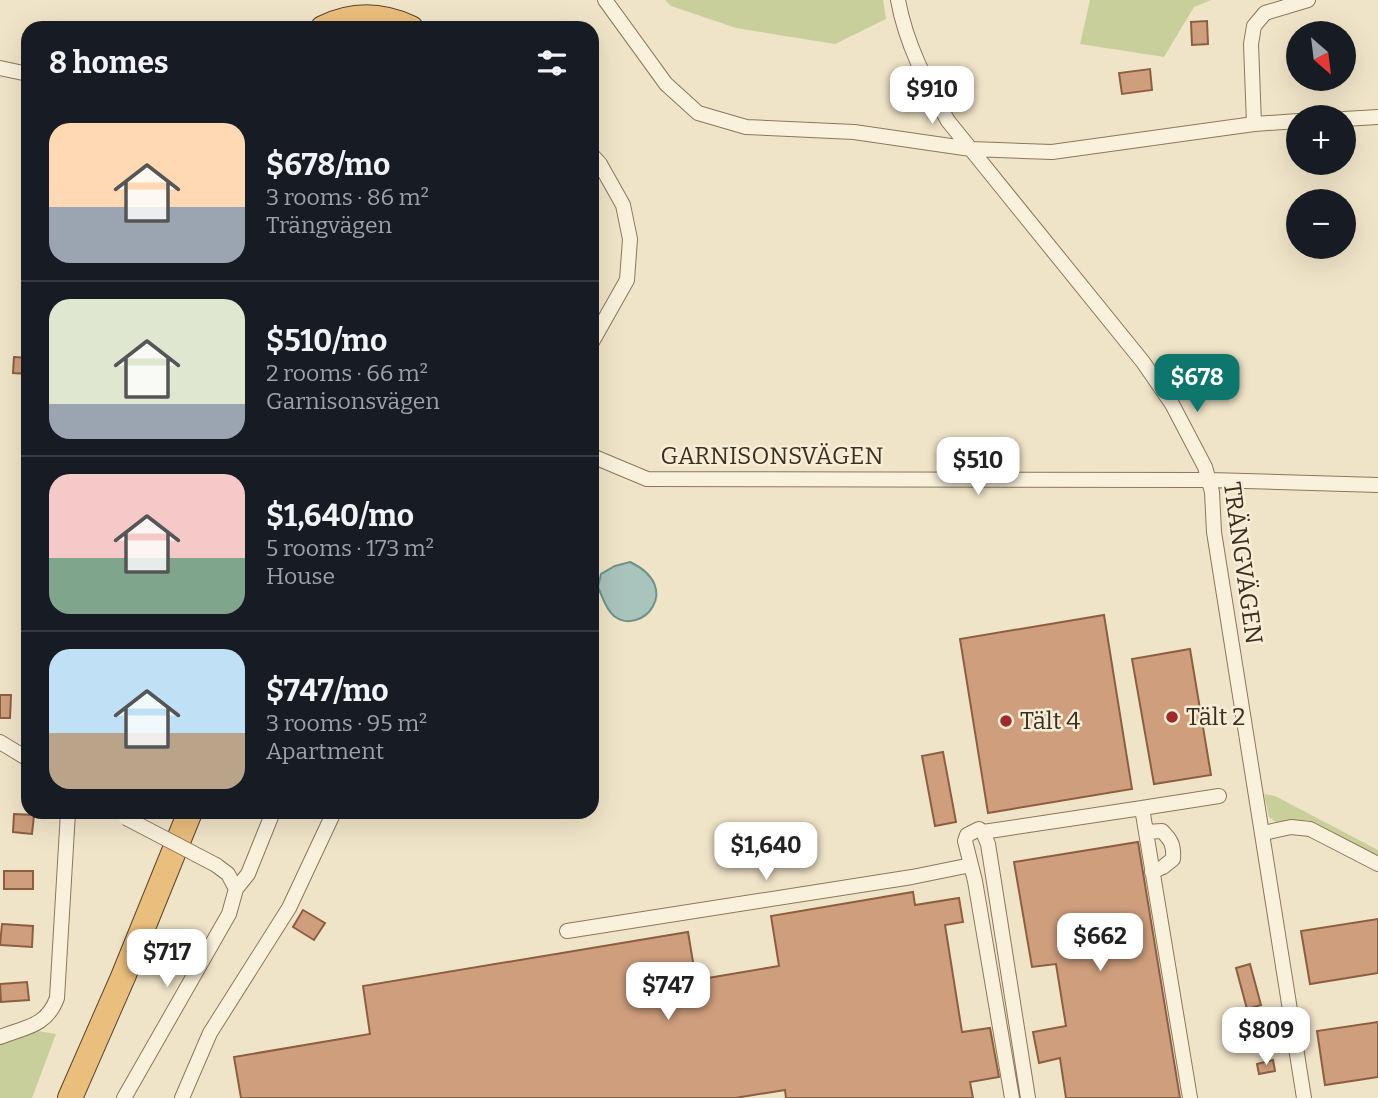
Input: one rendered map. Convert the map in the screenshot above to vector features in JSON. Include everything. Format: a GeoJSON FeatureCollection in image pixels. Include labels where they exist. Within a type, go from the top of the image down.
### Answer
{"type":"FeatureCollection","features":[{"type":"Feature","properties":{"kind":"highway"},"geometry":{"type":"LineString","coordinates":[[333,21],[350,0]]}},
{"type":"Feature","properties":{"kind":"highway"},"geometry":{"type":"LineString","coordinates":[[386,0],[406,21]]}},
{"type":"Feature","properties":{"kind":"highway"},"geometry":{"type":"LineString","coordinates":[[342,21],[356,16],[376,16],[396,21]]}},
{"type":"Feature","properties":{"kind":"highway"},"geometry":{"type":"LineString","coordinates":[[70,1098],[187,819]]}},
{"type":"Feature","properties":{"kind":"street"},"geometry":{"type":"LineString","coordinates":[[605,0],[666,84],[698,113],[746,127],[854,132],[971,149],[1052,152],[1286,122]]}},
{"type":"Feature","properties":{"kind":"street","name":"TRÄNGVÄGEN"},"geometry":{"type":"LineString","coordinates":[[898,0],[907,39],[948,121],[1143,362],[1172,404],[1210,480],[1213,532],[1304,1098]]}},
{"type":"Feature","properties":{"kind":"street"},"geometry":{"type":"LineString","coordinates":[[1254,124],[1251,44],[1254,26],[1265,13],[1308,0]]}},
{"type":"Feature","properties":{"kind":"street"},"geometry":{"type":"LineString","coordinates":[[0,68],[21,72]]}},
{"type":"Feature","properties":{"kind":"street"},"geometry":{"type":"LineString","coordinates":[[1356,118],[1378,117]]}},
{"type":"Feature","properties":{"kind":"street"},"geometry":{"type":"LineString","coordinates":[[599,163],[623,205],[630,239],[627,280],[599,330]]}},
{"type":"Feature","properties":{"kind":"street","name":"GARNISONSVÄGEN"},"geometry":{"type":"LineString","coordinates":[[599,459],[647,479],[1210,480],[1378,485]]}},
{"type":"Feature","properties":{"kind":"street"},"geometry":{"type":"LineString","coordinates":[[0,742],[21,755]]}},
{"type":"Feature","properties":{"kind":"street"},"geometry":{"type":"LineString","coordinates":[[1012,1098],[965,841],[967,835],[979,829],[983,832],[1219,796]]}},
{"type":"Feature","properties":{"kind":"street"},"geometry":{"type":"LineString","coordinates":[[1142,808],[1191,1098]]}},
{"type":"Feature","properties":{"kind":"street"},"geometry":{"type":"LineString","coordinates":[[0,1037],[46,1018],[52,1012],[57,998],[68,819]]}},
{"type":"Feature","properties":{"kind":"street"},"geometry":{"type":"LineString","coordinates":[[129,819],[216,865],[228,874],[236,889]]}},
{"type":"Feature","properties":{"kind":"street"},"geometry":{"type":"LineString","coordinates":[[124,1098],[229,914],[236,889],[248,874],[270,819]]}},
{"type":"Feature","properties":{"kind":"street"},"geometry":{"type":"LineString","coordinates":[[182,1098],[211,1033],[289,908],[331,819]]}},
{"type":"Feature","properties":{"kind":"street"},"geometry":{"type":"LineString","coordinates":[[1263,833],[1291,827],[1310,829],[1378,864]]}},
{"type":"Feature","properties":{"kind":"street"},"geometry":{"type":"LineString","coordinates":[[1146,832],[1162,831],[1174,848],[1173,859],[1152,872]]}},
{"type":"Feature","properties":{"kind":"street"},"geometry":{"type":"LineString","coordinates":[[983,832],[988,844],[1028,1098]]}},
{"type":"Feature","properties":{"kind":"street"},"geometry":{"type":"LineString","coordinates":[[567,932],[912,877],[971,865]]}},
{"type":"Feature","properties":{"kind":"green space"},"geometry":{"type":"Polygon","coordinates":[[[665,0],[883,0],[886,19],[835,44],[736,28],[671,6],[665,0]]]}},
{"type":"Feature","properties":{"kind":"green space"},"geometry":{"type":"Polygon","coordinates":[[[1090,0],[1211,0],[1194,7],[1164,57],[1080,44],[1090,0]]]}},
{"type":"Feature","properties":{"kind":"green space"},"geometry":{"type":"Polygon","coordinates":[[[1264,794],[1275,796],[1378,850],[1378,857],[1308,820],[1276,822],[1269,817],[1264,794]]]}},
{"type":"Feature","properties":{"kind":"green space"},"geometry":{"type":"Polygon","coordinates":[[[38,1031],[56,1034],[32,1098],[0,1098],[0,1043],[38,1031]]]}},
{"type":"Feature","properties":{"kind":"water"},"geometry":{"type":"Polygon","coordinates":[[[630,562],[646,573],[654,584],[656,596],[653,607],[636,620],[625,621],[614,616],[604,603],[599,590],[601,574],[630,562]]]}},
{"type":"Feature","properties":{"kind":"building"},"geometry":{"type":"Polygon","coordinates":[[[1207,21],[1208,44],[1192,45],[1191,22],[1207,21]]]}},
{"type":"Feature","properties":{"kind":"building"},"geometry":{"type":"Polygon","coordinates":[[[1150,69],[1152,90],[1122,94],[1119,73],[1150,69]]]}},
{"type":"Feature","properties":{"kind":"building"},"geometry":{"type":"Polygon","coordinates":[[[14,357],[21,358],[21,374],[13,373],[14,357]]]}},
{"type":"Feature","properties":{"kind":"building"},"geometry":{"type":"Polygon","coordinates":[[[1104,615],[1132,789],[988,813],[960,639],[1104,615]]]}},
{"type":"Feature","properties":{"kind":"building","name":"Tält 2"},"geometry":{"type":"Polygon","coordinates":[[[1190,649],[1211,775],[1154,784],[1132,659],[1190,649]]]}},
{"type":"Feature","properties":{"kind":"building"},"geometry":{"type":"Polygon","coordinates":[[[0,695],[11,695],[10,718],[0,718],[0,695]]]}},
{"type":"Feature","properties":{"kind":"building"},"geometry":{"type":"Polygon","coordinates":[[[943,752],[956,822],[935,826],[922,756],[943,752]]]}},
{"type":"Feature","properties":{"kind":"building"},"geometry":{"type":"Polygon","coordinates":[[[14,814],[21,814],[21,819],[34,819],[32,834],[13,832],[14,814]]]}},
{"type":"Feature","properties":{"kind":"building"},"geometry":{"type":"Polygon","coordinates":[[[1138,842],[1180,1098],[1066,1098],[1060,1058],[1039,1063],[1033,1032],[1066,1026],[1056,964],[1032,967],[1014,862],[1138,842]]]}},
{"type":"Feature","properties":{"kind":"building"},"geometry":{"type":"Polygon","coordinates":[[[4,871],[33,871],[33,889],[4,889],[4,871]]]}},
{"type":"Feature","properties":{"kind":"building"},"geometry":{"type":"Polygon","coordinates":[[[913,892],[915,905],[959,898],[963,922],[945,925],[962,1032],[990,1028],[999,1077],[970,1082],[973,1098],[786,1098],[785,1090],[735,1098],[241,1098],[234,1057],[370,1034],[363,986],[688,932],[696,980],[779,966],[771,916],[913,892]]]}},
{"type":"Feature","properties":{"kind":"building"},"geometry":{"type":"Polygon","coordinates":[[[303,910],[325,923],[314,940],[293,927],[303,910]]]}},
{"type":"Feature","properties":{"kind":"building"},"geometry":{"type":"Polygon","coordinates":[[[1378,919],[1378,973],[1310,984],[1301,931],[1378,919]]]}},
{"type":"Feature","properties":{"kind":"building"},"geometry":{"type":"Polygon","coordinates":[[[2,924],[33,926],[32,947],[0,945],[2,924]]]}},
{"type":"Feature","properties":{"kind":"building"},"geometry":{"type":"Polygon","coordinates":[[[1250,964],[1261,1005],[1247,1009],[1236,968],[1250,964]]]}},
{"type":"Feature","properties":{"kind":"building"},"geometry":{"type":"Polygon","coordinates":[[[27,982],[29,1000],[1,1002],[0,984],[27,982]]]}},
{"type":"Feature","properties":{"kind":"building"},"geometry":{"type":"Polygon","coordinates":[[[1378,1022],[1378,1077],[1325,1085],[1317,1031],[1378,1022]]]}},
{"type":"Feature","properties":{"kind":"building"},"geometry":{"type":"Polygon","coordinates":[[[1273,1060],[1275,1071],[1259,1074],[1257,1064],[1273,1060]]]}},
{"type":"Feature","properties":{"kind":"place","name":"Tält 2"},"geometry":{"type":"Point","coordinates":[1172,717]}},
{"type":"Feature","properties":{"kind":"place","name":"Tält 4"},"geometry":{"type":"Point","coordinates":[1006,721]}}]}
